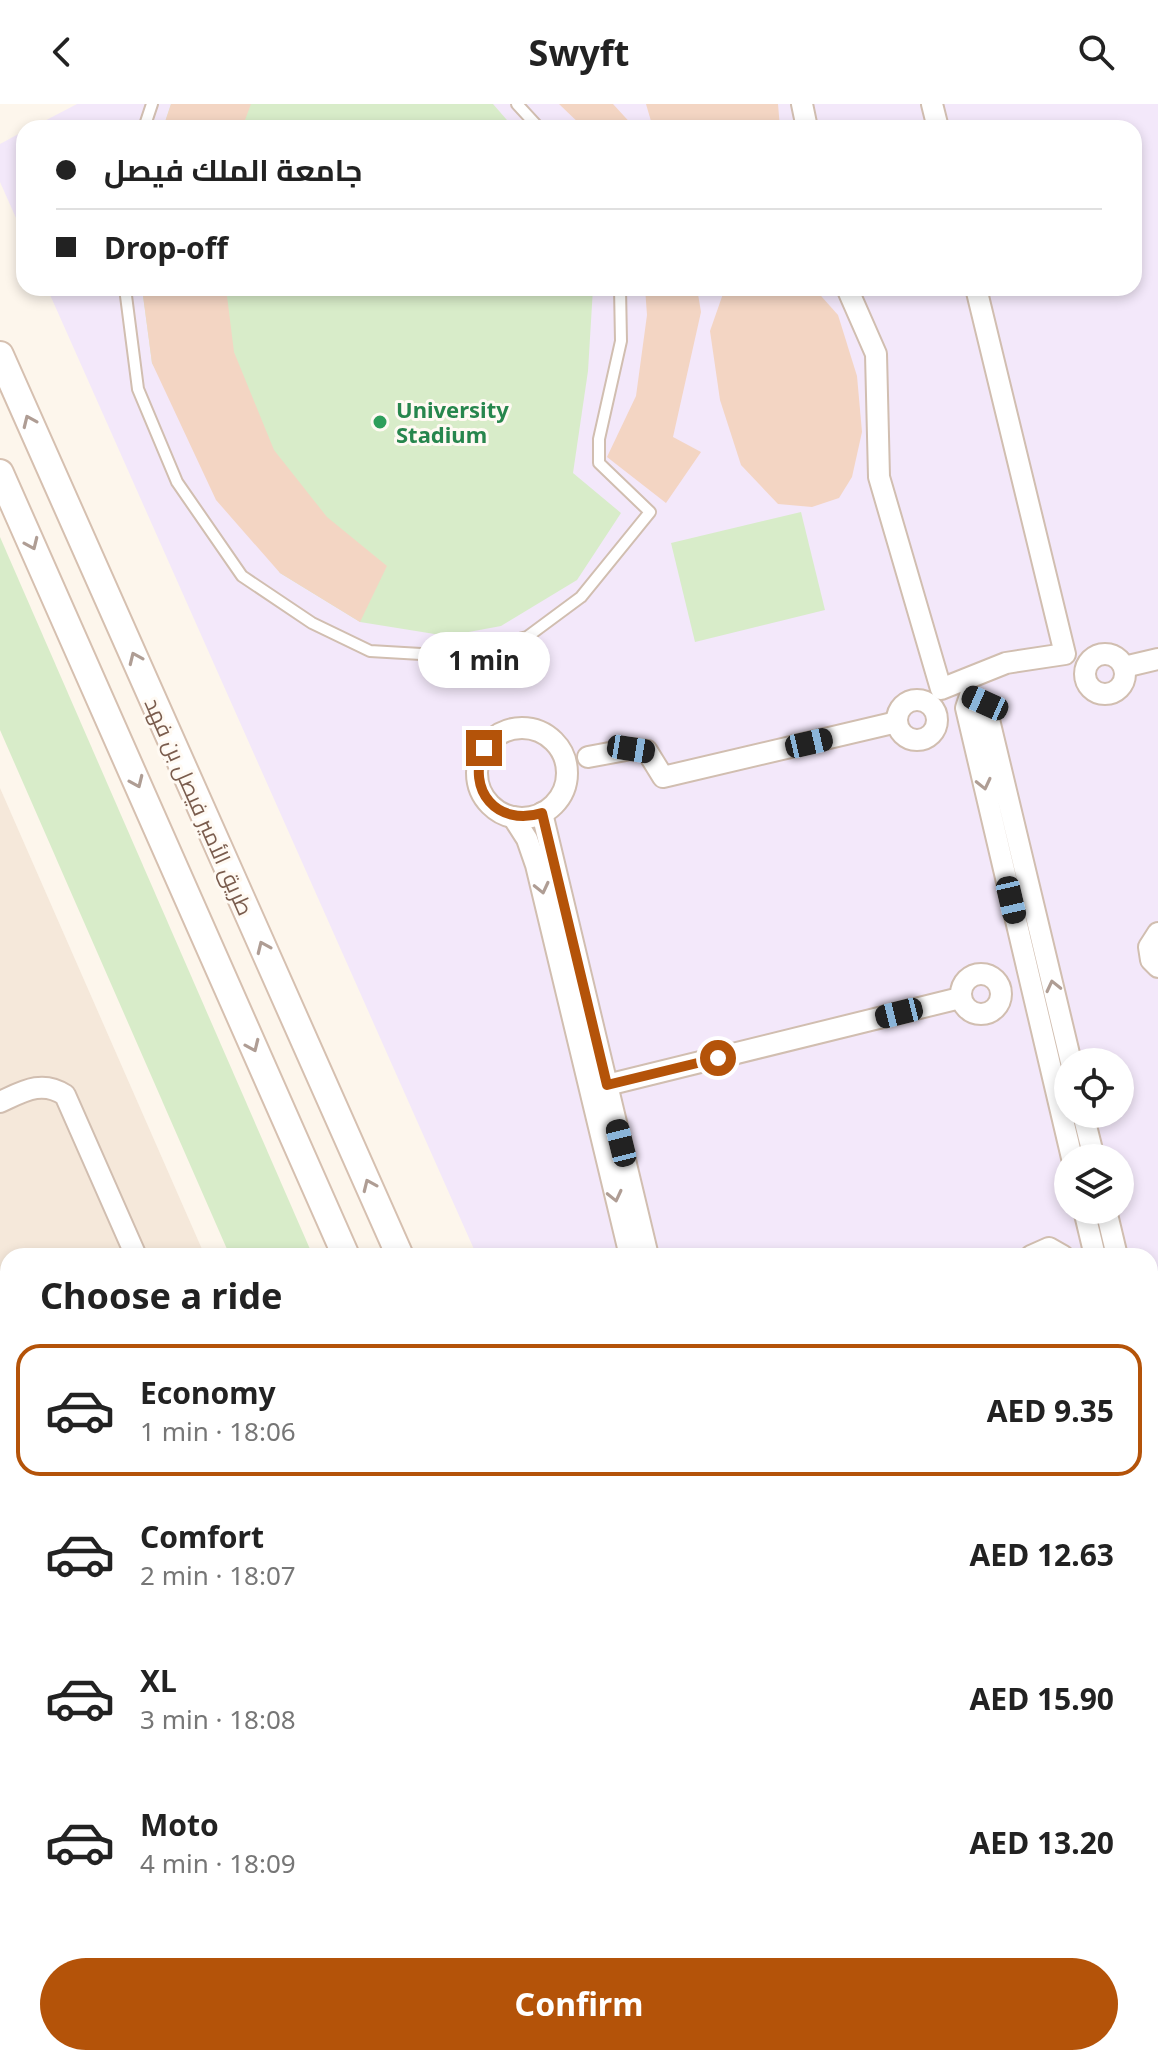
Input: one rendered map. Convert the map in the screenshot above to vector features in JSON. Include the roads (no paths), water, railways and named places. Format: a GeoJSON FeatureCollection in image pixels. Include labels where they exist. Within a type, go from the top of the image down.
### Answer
{"type":"FeatureCollection","features":[{"type":"Feature","properties":{"kind":"main road","name":"طريق الأمير فيصل بن فهد"},"geometry":{"type":"LineString","coordinates":[[0,355],[396,1248]]}},
{"type":"Feature","properties":{"kind":"main road"},"geometry":{"type":"LineString","coordinates":[[0,473],[342,1248]]}},
{"type":"Feature","properties":{"kind":"street"},"geometry":{"type":"LineString","coordinates":[[851,296],[876,354],[879,477],[941,689],[1006,663],[1065,654],[978,296]]}},
{"type":"Feature","properties":{"kind":"street"},"geometry":{"type":"LineString","coordinates":[[1124,667],[1158,659]]}},
{"type":"Feature","properties":{"kind":"street"},"geometry":{"type":"LineString","coordinates":[[933,707],[936,725],[922,739],[903,734],[897,722],[899,710],[909,701],[922,700],[933,707],[974,702]]}},
{"type":"Feature","properties":{"kind":"street"},"geometry":{"type":"LineString","coordinates":[[974,702],[1067,1048]]}},
{"type":"Feature","properties":{"kind":"street"},"geometry":{"type":"LineString","coordinates":[[974,702],[1069,1144]]}},
{"type":"Feature","properties":{"kind":"street"},"geometry":{"type":"LineString","coordinates":[[567,770],[588,757],[631,749],[647,751],[663,777],[897,722]]}},
{"type":"Feature","properties":{"kind":"street"},"geometry":{"type":"LineString","coordinates":[[523,727],[551,737],[561,749],[567,770],[563,792],[542,813],[513,817],[499,812],[480,790],[477,776],[484,748],[507,730],[523,727]]}},
{"type":"Feature","properties":{"kind":"street"},"geometry":{"type":"LineString","coordinates":[[561,749],[588,757]]}},
{"type":"Feature","properties":{"kind":"street"},"geometry":{"type":"LineString","coordinates":[[542,813],[646,1248]]}},
{"type":"Feature","properties":{"kind":"street"},"geometry":{"type":"LineString","coordinates":[[513,817],[527,839],[536,865],[628,1248]]}},
{"type":"Feature","properties":{"kind":"street"},"geometry":{"type":"LineString","coordinates":[[1158,933],[1149,947],[1151,960],[1158,967]]}},
{"type":"Feature","properties":{"kind":"street"},"geometry":{"type":"LineString","coordinates":[[607,1085],[960,998]]}},
{"type":"Feature","properties":{"kind":"street"},"geometry":{"type":"LineString","coordinates":[[0,1102],[34,1087],[56,1089],[65,1095],[132,1248]]}},
{"type":"Feature","properties":{"kind":"street"},"geometry":{"type":"LineString","coordinates":[[1087,1224],[1093,1248]]}},
{"type":"Feature","properties":{"kind":"street"},"geometry":{"type":"LineString","coordinates":[[1109,1224],[1115,1248]]}},
{"type":"Feature","properties":{"kind":"lane"},"geometry":{"type":"LineString","coordinates":[[517,104],[532,120]]}},
{"type":"Feature","properties":{"kind":"lane"},"geometry":{"type":"LineString","coordinates":[[126,296],[138,389],[177,482],[242,576],[312,623],[370,651],[455,656],[527,637],[538,629],[581,597],[650,512],[599,463],[599,439],[621,341],[620,296]]}},
{"type":"Feature","properties":{"kind":"place","name":"University Stadium"},"geometry":{"type":"Point","coordinates":[380,422]}}]}
